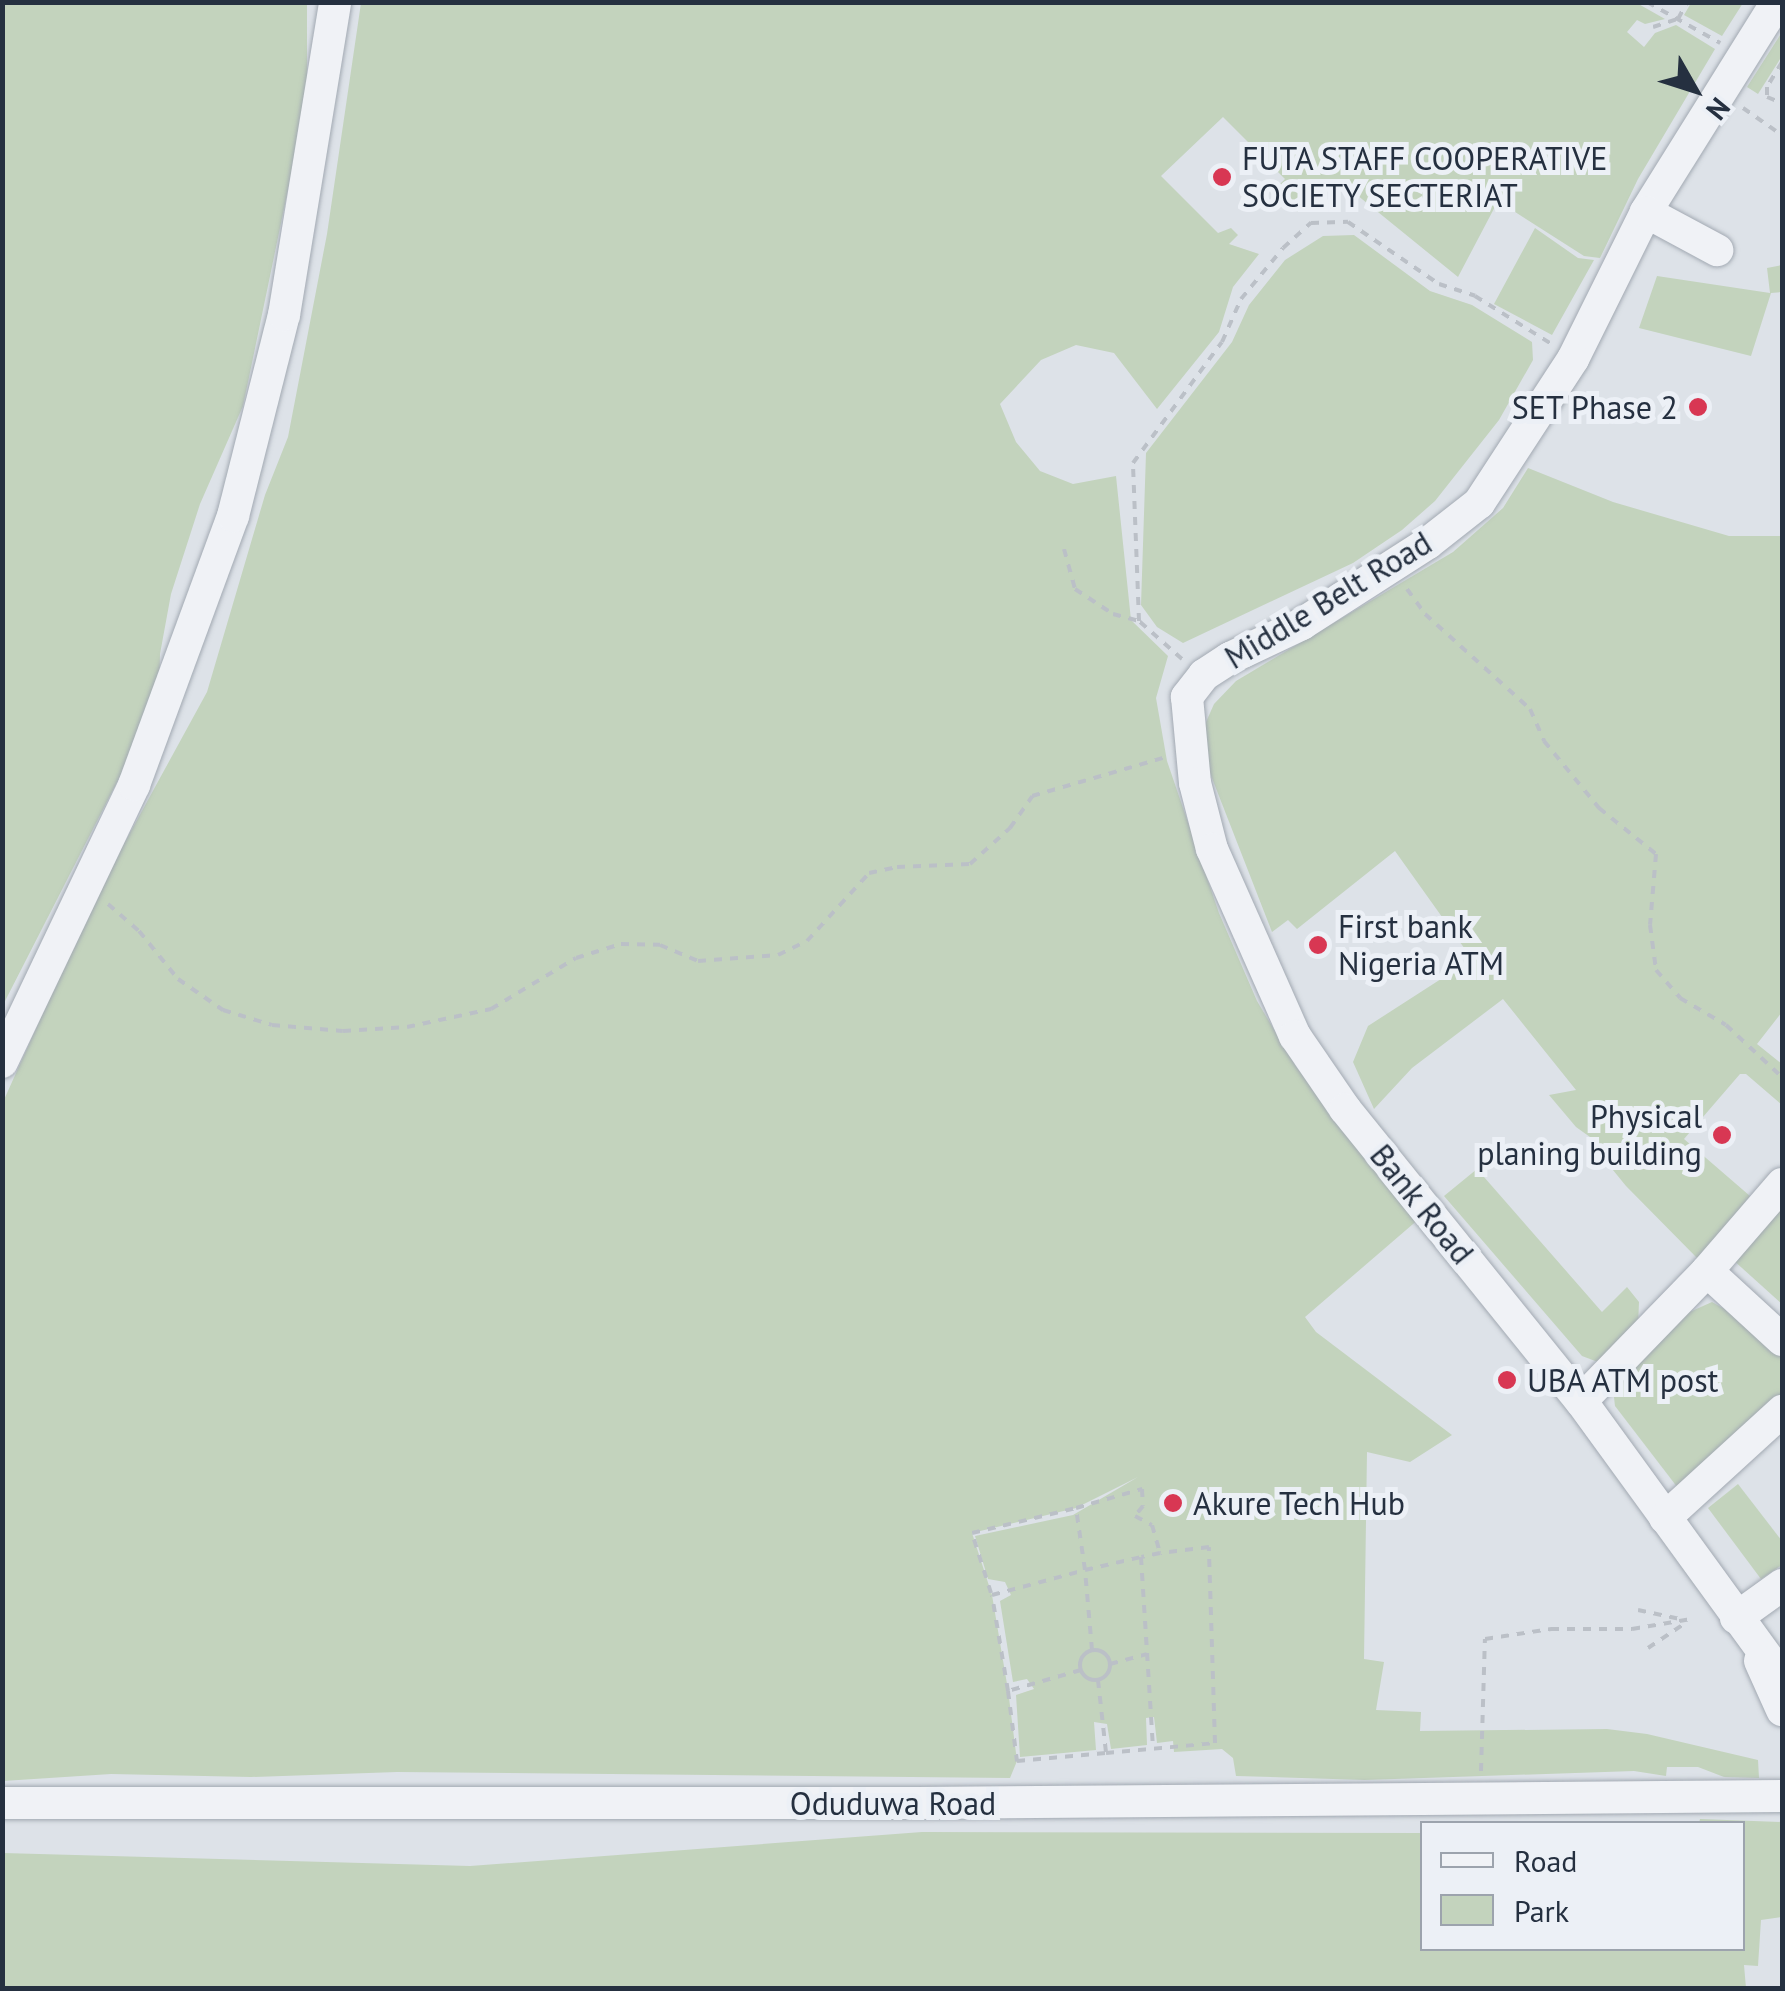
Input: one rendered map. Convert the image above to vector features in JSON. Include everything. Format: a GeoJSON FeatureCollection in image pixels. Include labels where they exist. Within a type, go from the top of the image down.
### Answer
{"type":"FeatureCollection","features":[{"type":"Feature","properties":{"kind":"street"},"geometry":{"type":"LineString","coordinates":[[2,1062],[134,785],[233,516],[284,314],[335,2]]}},
{"type":"Feature","properties":{"kind":"street","name":"Middle Belt Road"},"geometry":{"type":"LineString","coordinates":[[1189,748],[1188,696],[1204,675],[1302,624],[1428,543],[1479,502],[1574,359],[1646,212],[1777,2]]}},
{"type":"Feature","properties":{"kind":"street"},"geometry":{"type":"LineString","coordinates":[[1646,212],[1718,250]]}},
{"type":"Feature","properties":{"kind":"street","name":"Bank Road"},"geometry":{"type":"LineString","coordinates":[[1189,748],[1212,849],[1294,1036],[1356,1122],[1581,1401],[1782,1678]]}},
{"type":"Feature","properties":{"kind":"street"},"geometry":{"type":"LineString","coordinates":[[1581,1401],[1708,1272],[1782,1184]]}},
{"type":"Feature","properties":{"kind":"street"},"geometry":{"type":"LineString","coordinates":[[1708,1272],[1782,1340]]}},
{"type":"Feature","properties":{"kind":"street"},"geometry":{"type":"LineString","coordinates":[[1665,1518],[1782,1411]]}},
{"type":"Feature","properties":{"kind":"street"},"geometry":{"type":"LineString","coordinates":[[1736,1618],[1782,1585]]}},
{"type":"Feature","properties":{"kind":"street","name":"Bank Road"},"geometry":{"type":"LineString","coordinates":[[1736,1618],[1782,1710]]}},
{"type":"Feature","properties":{"kind":"street","name":"Oduduwa Road"},"geometry":{"type":"LineString","coordinates":[[2,1802],[1782,1796]]}},
{"type":"Feature","properties":{"kind":"path"},"geometry":{"type":"LineString","coordinates":[[1647,2],[1724,45]]}},
{"type":"Feature","properties":{"kind":"path"},"geometry":{"type":"LineString","coordinates":[[1653,28],[1678,18],[1687,2]]}},
{"type":"Feature","properties":{"kind":"path"},"geometry":{"type":"LineString","coordinates":[[1782,62],[1767,87],[1767,97],[1782,103]]}},
{"type":"Feature","properties":{"kind":"path"},"geometry":{"type":"LineString","coordinates":[[1138,621],[1133,462],[1222,342],[1241,299],[1283,248],[1311,223],[1348,222],[1438,284],[1474,296],[1574,359]]}},
{"type":"Feature","properties":{"kind":"path"},"geometry":{"type":"LineString","coordinates":[[1064,549],[1074,589],[1113,614],[1138,621],[1204,675]]}},
{"type":"Feature","properties":{"kind":"path"},"geometry":{"type":"LineString","coordinates":[[1390,564],[1425,614],[1530,709],[1544,741],[1600,808],[1656,854],[1650,924],[1656,970],[1680,998],[1726,1025],[1782,1078]]}},
{"type":"Feature","properties":{"kind":"path"},"geometry":{"type":"LineString","coordinates":[[80,892],[98,894],[139,930],[178,979],[224,1010],[272,1025],[344,1030],[406,1027],[490,1009],[576,958],[621,944],[660,945],[698,961],[778,955],[807,942],[869,873],[970,864],[1010,828],[1032,796],[1189,748]]}},
{"type":"Feature","properties":{"kind":"path"},"geometry":{"type":"LineString","coordinates":[[992,1596],[1085,1570],[1208,1547],[1217,1710],[1215,1743],[1016,1761],[992,1596],[972,1533],[1142,1489],[1143,1506],[1135,1516],[1152,1525],[1160,1553]]}},
{"type":"Feature","properties":{"kind":"path"},"geometry":{"type":"LineString","coordinates":[[1076,1508],[1092,1650]]}},
{"type":"Feature","properties":{"kind":"path"},"geometry":{"type":"LineString","coordinates":[[1141,1558],[1153,1748]]}},
{"type":"Feature","properties":{"kind":"path"},"geometry":{"type":"LineString","coordinates":[[1638,1610],[1665,1619],[1691,1619]]}},
{"type":"Feature","properties":{"kind":"path"},"geometry":{"type":"LineString","coordinates":[[1648,1648],[1691,1619]]}},
{"type":"Feature","properties":{"kind":"path"},"geometry":{"type":"LineString","coordinates":[[1480,1798],[1485,1639],[1552,1628],[1632,1629],[1691,1619]]}},
{"type":"Feature","properties":{"kind":"path"},"geometry":{"type":"LineString","coordinates":[[1081,1670],[1083,1656],[1092,1650],[1103,1652],[1110,1664]]}},
{"type":"Feature","properties":{"kind":"path"},"geometry":{"type":"LineString","coordinates":[[1098,1680],[1110,1664],[1147,1654]]}},
{"type":"Feature","properties":{"kind":"path"},"geometry":{"type":"LineString","coordinates":[[1008,1690],[1081,1670],[1098,1680]]}},
{"type":"Feature","properties":{"kind":"path"},"geometry":{"type":"LineString","coordinates":[[1098,1680],[1106,1753]]}},
{"type":"Feature","properties":{"kind":"green space"},"geometry":{"type":"Polygon","coordinates":[[[1635,2],[1665,19],[1645,24],[1637,20],[1627,32],[1644,47],[1655,33],[1676,25],[1715,49],[1638,179],[1600,258],[1584,256],[1498,201],[1458,277],[1341,182],[1298,212],[1274,190],[1285,179],[1223,117],[1161,176],[1218,233],[1231,228],[1238,235],[1229,244],[1259,254],[1233,287],[1219,332],[1157,409],[1114,353],[1076,345],[1041,360],[1000,404],[1016,442],[1040,471],[1073,484],[1116,476],[1131,620],[1168,656],[1156,698],[1167,761],[1219,913],[1257,1001],[1297,1068],[1420,1218],[1305,1317],[1316,1332],[1452,1435],[1410,1462],[1367,1452],[1364,1659],[1384,1662],[1376,1710],[1421,1712],[1420,1731],[1607,1729],[1647,1734],[1758,1760],[1759,1778],[1724,1777],[1698,1767],[1667,1767],[1666,1776],[1634,1771],[1365,1780],[1236,1776],[1233,1758],[1222,1749],[1174,1752],[1173,1741],[1157,1743],[1154,1717],[1146,1718],[1147,1745],[1111,1749],[1107,1724],[1094,1722],[1096,1750],[1020,1757],[1016,1695],[1034,1689],[1027,1679],[1013,1682],[1000,1601],[1011,1595],[1005,1582],[988,1579],[975,1536],[1073,1515],[1138,1477],[1076,1508],[972,1533],[992,1595],[1008,1690],[1017,1761],[1010,1778],[397,1772],[251,1777],[111,1774],[3,1781],[3,1102],[96,895],[207,692],[265,495],[288,437],[327,234],[361,3],[1635,2]]]}},
{"type":"Feature","properties":{"kind":"green space"},"geometry":{"type":"Polygon","coordinates":[[[1691,2],[1743,3],[1722,36],[1684,15],[1691,2]]]}},
{"type":"Feature","properties":{"kind":"green space"},"geometry":{"type":"Polygon","coordinates":[[[3,3],[307,3],[307,98],[243,406],[200,504],[171,594],[160,654],[159,700],[3,1005],[3,3]]]}},
{"type":"Feature","properties":{"kind":"green space"},"geometry":{"type":"Polygon","coordinates":[[[1782,32],[1782,56],[1758,94],[1747,87],[1782,32]]]}},
{"type":"Feature","properties":{"kind":"green space"},"geometry":{"type":"Polygon","coordinates":[[[1535,228],[1578,258],[1594,260],[1552,335],[1494,304],[1535,228]]]}},
{"type":"Feature","properties":{"kind":"green space"},"geometry":{"type":"Polygon","coordinates":[[[1354,235],[1430,291],[1472,305],[1532,342],[1533,360],[1499,420],[1435,501],[1402,530],[1353,563],[1183,643],[1157,627],[1141,605],[1146,453],[1232,342],[1249,305],[1285,260],[1323,236],[1354,235]]]}},
{"type":"Feature","properties":{"kind":"green space"},"geometry":{"type":"Polygon","coordinates":[[[1782,265],[1782,292],[1771,293],[1751,356],[1639,328],[1657,276],[1770,293],[1767,268],[1782,265]]]}},
{"type":"Feature","properties":{"kind":"green space"},"geometry":{"type":"Polygon","coordinates":[[[1528,468],[1613,502],[1729,536],[1782,536],[1782,1012],[1757,1044],[1782,1064],[1782,1105],[1746,1074],[1740,1074],[1684,1139],[1750,1196],[1699,1260],[1626,1186],[1595,1148],[1597,1142],[1576,1127],[1549,1095],[1576,1090],[1503,999],[1412,1068],[1374,1109],[1353,1062],[1368,1026],[1472,959],[1395,851],[1297,929],[1288,920],[1272,932],[1210,773],[1203,729],[1214,704],[1236,681],[1453,552],[1503,508],[1528,468]]]}},
{"type":"Feature","properties":{"kind":"green space"},"geometry":{"type":"Polygon","coordinates":[[[1477,1169],[1602,1312],[1627,1287],[1639,1302],[1638,1326],[1598,1362],[1582,1356],[1444,1196],[1477,1169]]]}},
{"type":"Feature","properties":{"kind":"green space"},"geometry":{"type":"Polygon","coordinates":[[[1782,1202],[1782,1304],[1732,1259],[1782,1202]]]}},
{"type":"Feature","properties":{"kind":"green space"},"geometry":{"type":"Polygon","coordinates":[[[1712,1302],[1746,1321],[1782,1358],[1782,1396],[1681,1492],[1615,1406],[1613,1389],[1683,1315],[1712,1302]]]}},
{"type":"Feature","properties":{"kind":"green space"},"geometry":{"type":"Polygon","coordinates":[[[1738,1484],[1782,1541],[1782,1565],[1761,1579],[1708,1508],[1738,1484]]]}},
{"type":"Feature","properties":{"kind":"green space"},"geometry":{"type":"Polygon","coordinates":[[[1700,1819],[1782,1822],[1781,1917],[1761,1920],[1758,1966],[1744,1965],[1746,1988],[3,1988],[3,1853],[470,1866],[922,1832],[1420,1833],[1420,1951],[1745,1951],[1745,1821],[1700,1819]]]}},
{"type":"Feature","properties":{"kind":"place","name":"FUTA STAFF COOPERATIVE SOCIETY SECTERIAT"},"geometry":{"type":"Point","coordinates":[1222,177]}},
{"type":"Feature","properties":{"kind":"place","name":"SET Phase 2"},"geometry":{"type":"Point","coordinates":[1698,407]}},
{"type":"Feature","properties":{"kind":"place","name":"First bank Nigeria ATM"},"geometry":{"type":"Point","coordinates":[1318,945]}},
{"type":"Feature","properties":{"kind":"place","name":"Physical planing building"},"geometry":{"type":"Point","coordinates":[1722,1135]}},
{"type":"Feature","properties":{"kind":"place","name":"UBA ATM post"},"geometry":{"type":"Point","coordinates":[1507,1380]}},
{"type":"Feature","properties":{"kind":"place","name":"Akure Tech Hub"},"geometry":{"type":"Point","coordinates":[1173,1503]}}]}
